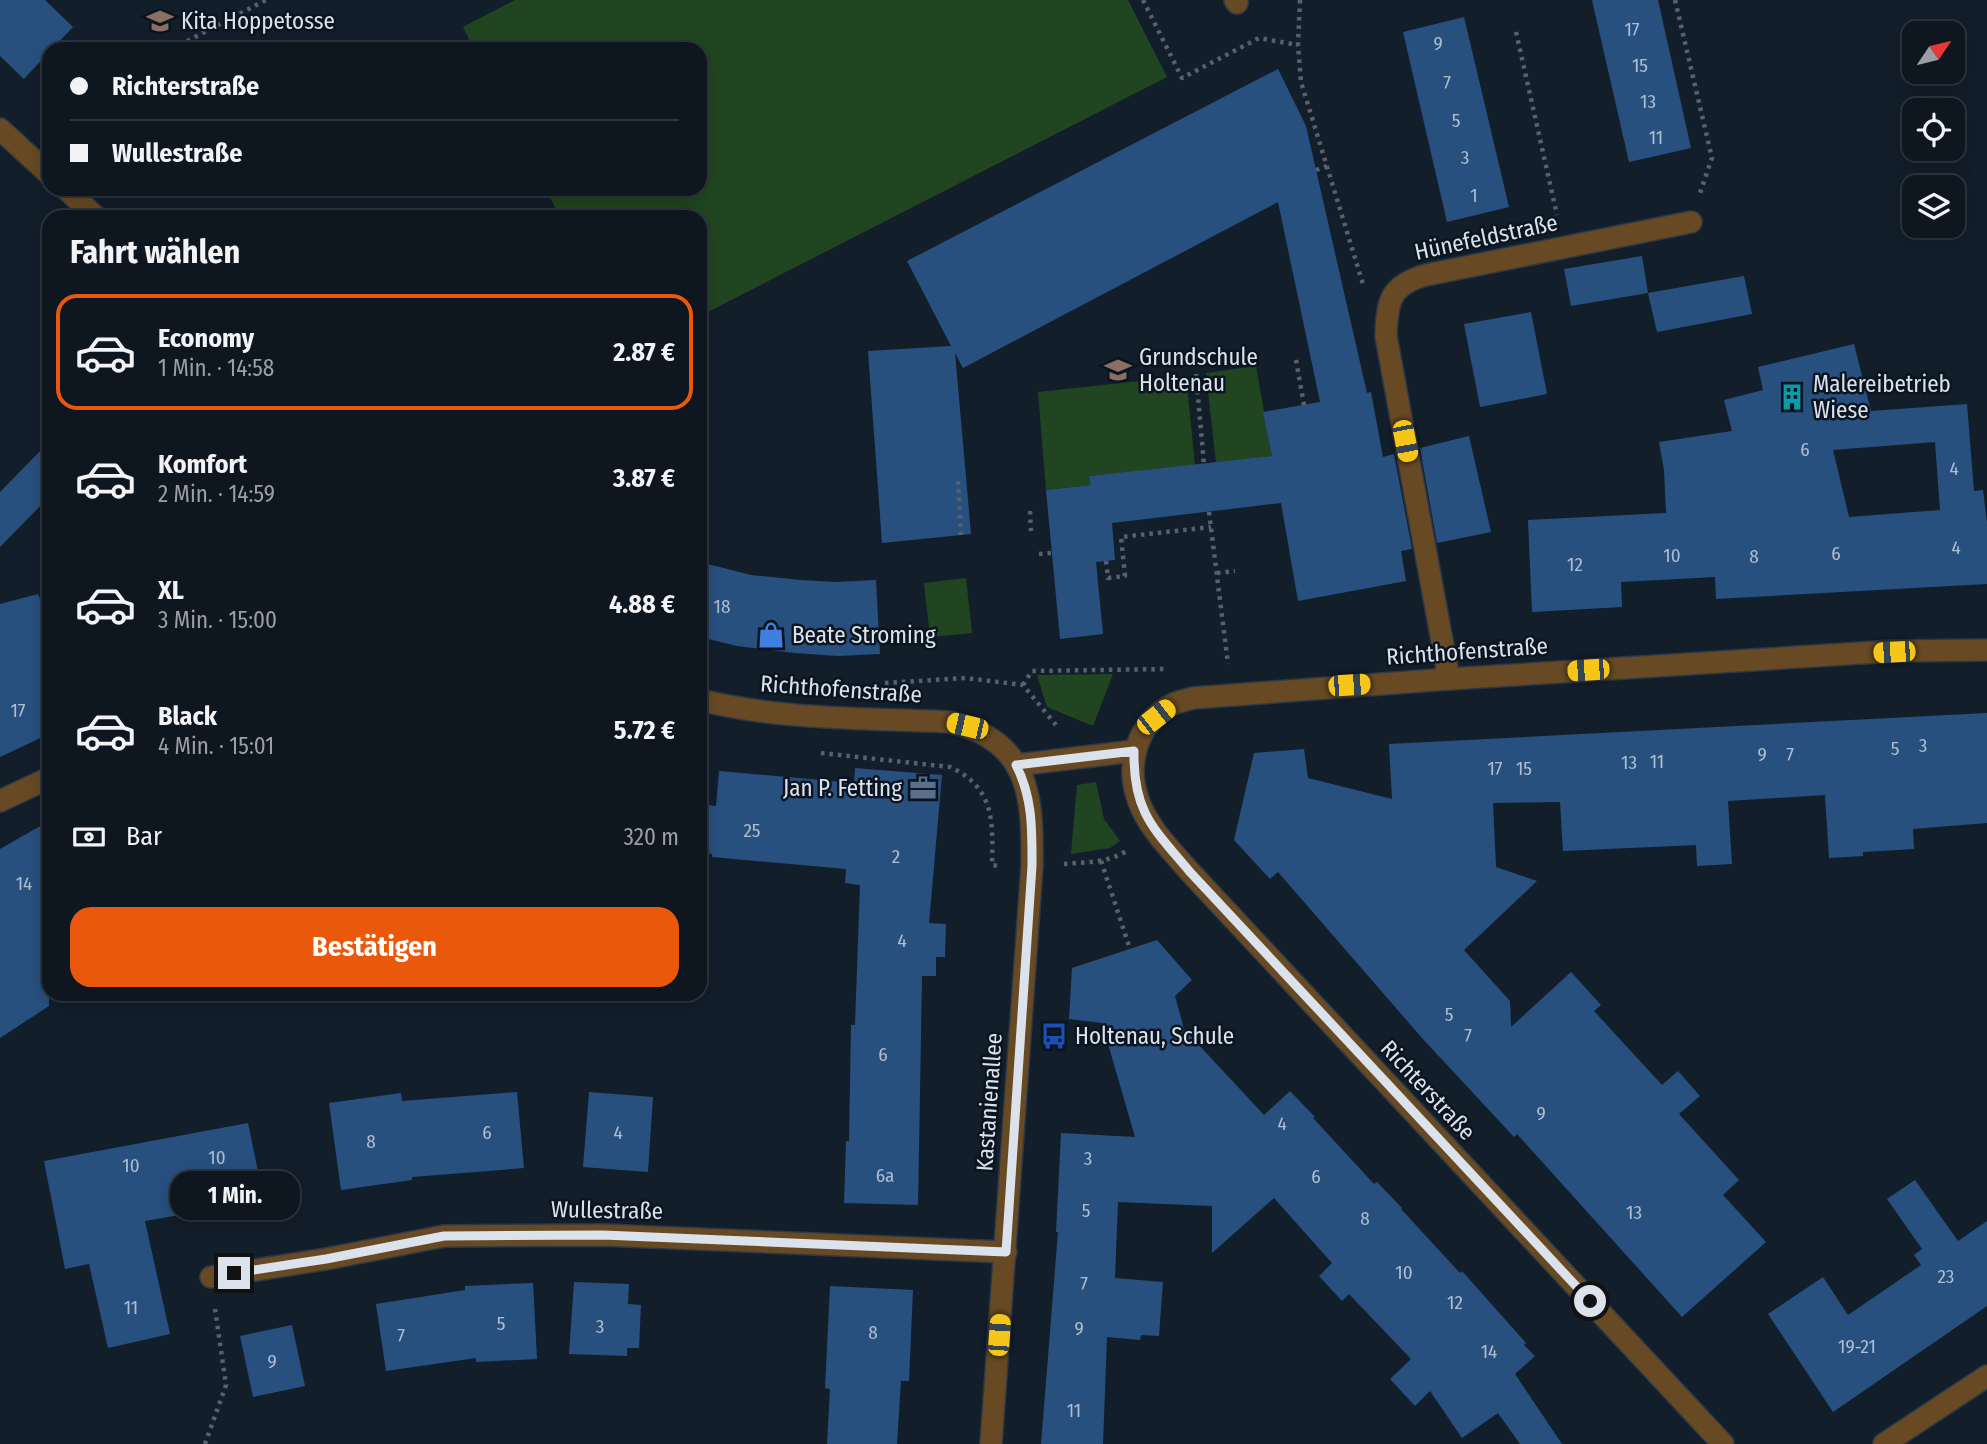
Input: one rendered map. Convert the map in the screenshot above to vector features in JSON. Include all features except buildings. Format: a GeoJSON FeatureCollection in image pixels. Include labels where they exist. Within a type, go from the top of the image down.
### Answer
{"type":"FeatureCollection","features":[{"type":"Feature","properties":{"kind":"street"},"geometry":{"type":"LineString","coordinates":[[0,129],[42,168]]}},
{"type":"Feature","properties":{"kind":"street"},"geometry":{"type":"LineString","coordinates":[[74,196],[88,210]]}},
{"type":"Feature","properties":{"kind":"street","name":"Hünefeldstraße"},"geometry":{"type":"LineString","coordinates":[[1387,309],[1399,286],[1411,279],[1691,222]]}},
{"type":"Feature","properties":{"kind":"street"},"geometry":{"type":"LineString","coordinates":[[1387,309],[1386,335],[1449,679]]}},
{"type":"Feature","properties":{"kind":"street","name":"Richthofenstraße"},"geometry":{"type":"LineString","coordinates":[[1134,751],[1141,735],[1156,717],[1172,704],[1193,698],[1449,679],[1894,652],[1987,650]]}},
{"type":"Feature","properties":{"kind":"street","name":"Richthofenstraße"},"geometry":{"type":"LineString","coordinates":[[707,702],[797,716],[950,722],[995,739],[1016,765]]}},
{"type":"Feature","properties":{"kind":"street"},"geometry":{"type":"LineString","coordinates":[[1016,765],[1134,751]]}},
{"type":"Feature","properties":{"kind":"street","name":"Richterstraße"},"geometry":{"type":"LineString","coordinates":[[1134,751],[1134,778],[1139,802],[1154,828],[1190,872],[1723,1444]]}},
{"type":"Feature","properties":{"kind":"street","name":"Kastanienallee"},"geometry":{"type":"LineString","coordinates":[[991,1444],[1032,866],[1029,798],[1016,765]]}},
{"type":"Feature","properties":{"kind":"street"},"geometry":{"type":"LineString","coordinates":[[0,801],[42,781]]}},
{"type":"Feature","properties":{"kind":"street","name":"Wullestraße"},"geometry":{"type":"LineString","coordinates":[[211,1277],[326,1259],[444,1236],[603,1235],[1006,1252]]}},
{"type":"Feature","properties":{"kind":"street"},"geometry":{"type":"LineString","coordinates":[[1884,1444],[1987,1376]]}},
{"type":"Feature","properties":{"kind":"path"},"geometry":{"type":"LineString","coordinates":[[185,42],[266,0]]}},
{"type":"Feature","properties":{"kind":"path"},"geometry":{"type":"LineString","coordinates":[[1143,0],[1182,78],[1259,38],[1298,45]]}},
{"type":"Feature","properties":{"kind":"path"},"geometry":{"type":"LineString","coordinates":[[1300,0],[1298,45],[1301,82],[1368,301],[1387,309]]}},
{"type":"Feature","properties":{"kind":"path"},"geometry":{"type":"LineString","coordinates":[[1675,0],[1712,158],[1691,222]]}},
{"type":"Feature","properties":{"kind":"path"},"geometry":{"type":"LineString","coordinates":[[1516,32],[1564,247]]}},
{"type":"Feature","properties":{"kind":"path"},"geometry":{"type":"LineString","coordinates":[[1316,170],[1327,166]]}},
{"type":"Feature","properties":{"kind":"path"},"geometry":{"type":"LineString","coordinates":[[1296,360],[1304,405]]}},
{"type":"Feature","properties":{"kind":"path"},"geometry":{"type":"LineString","coordinates":[[1196,374],[1204,464]]}},
{"type":"Feature","properties":{"kind":"path"},"geometry":{"type":"LineString","coordinates":[[958,481],[961,535]]}},
{"type":"Feature","properties":{"kind":"path"},"geometry":{"type":"LineString","coordinates":[[1030,511],[1031,531]]}},
{"type":"Feature","properties":{"kind":"path"},"geometry":{"type":"LineString","coordinates":[[1209,512],[1232,694]]}},
{"type":"Feature","properties":{"kind":"path"},"geometry":{"type":"LineString","coordinates":[[1107,561],[1108,578],[1125,576],[1121,537],[1211,527]]}},
{"type":"Feature","properties":{"kind":"path"},"geometry":{"type":"LineString","coordinates":[[1039,554],[1052,553]]}},
{"type":"Feature","properties":{"kind":"path"},"geometry":{"type":"LineString","coordinates":[[1217,573],[1235,571]]}},
{"type":"Feature","properties":{"kind":"path"},"geometry":{"type":"LineString","coordinates":[[1066,727],[1053,724],[1023,685],[1032,671],[1177,669]]}},
{"type":"Feature","properties":{"kind":"path"},"geometry":{"type":"LineString","coordinates":[[817,753],[950,767],[966,775],[981,791],[989,806],[993,827],[992,865],[1032,866],[1101,861],[1121,855],[1154,828]]}},
{"type":"Feature","properties":{"kind":"path"},"geometry":{"type":"LineString","coordinates":[[1101,861],[1130,949]]}},
{"type":"Feature","properties":{"kind":"path"},"geometry":{"type":"LineString","coordinates":[[205,1444],[226,1385],[211,1277]]}},
{"type":"Feature","properties":{"kind":"green space"},"geometry":{"type":"Polygon","coordinates":[[[515,0],[1128,0],[1167,77],[707,312],[707,210],[556,210],[550,196],[707,196],[707,42],[470,42],[463,27],[515,0]]]}},
{"type":"Feature","properties":{"kind":"green space"},"geometry":{"type":"Polygon","coordinates":[[[1256,366],[1272,456],[1216,463],[1206,373],[1256,366]]]}},
{"type":"Feature","properties":{"kind":"green space"},"geometry":{"type":"Polygon","coordinates":[[[1186,376],[1195,465],[1090,476],[1091,485],[1046,490],[1038,392],[1186,376]]]}},
{"type":"Feature","properties":{"kind":"green space"},"geometry":{"type":"Polygon","coordinates":[[[966,578],[972,633],[930,637],[924,583],[966,578]]]}},
{"type":"Feature","properties":{"kind":"green space"},"geometry":{"type":"Polygon","coordinates":[[[1113,674],[1093,726],[1047,707],[1037,675],[1113,674]]]}},
{"type":"Feature","properties":{"kind":"green space"},"geometry":{"type":"Polygon","coordinates":[[[1096,782],[1104,819],[1120,841],[1110,848],[1071,854],[1077,785],[1096,782]]]}},
{"type":"Feature","properties":{"kind":"place","name":"Kita Hoppetosse"},"geometry":{"type":"Point","coordinates":[160,21]}},
{"type":"Feature","properties":{"kind":"place","name":"Grundschule Holtenau"},"geometry":{"type":"Point","coordinates":[1118,370]}},
{"type":"Feature","properties":{"kind":"place","name":"Malereibetrieb Wiese"},"geometry":{"type":"Point","coordinates":[1792,397]}},
{"type":"Feature","properties":{"kind":"place","name":"Beate Stroming"},"geometry":{"type":"Point","coordinates":[771,635]}},
{"type":"Feature","properties":{"kind":"place","name":"Jan P. Fetting"},"geometry":{"type":"Point","coordinates":[923,788]}},
{"type":"Feature","properties":{"kind":"place","name":"Holtenau, Schule"},"geometry":{"type":"Point","coordinates":[1054,1036]}},
{"type":"Feature","properties":{"kind":"route"},"geometry":{"type":"LineString","coordinates":[[234,1273],[326,1259],[444,1236],[603,1235],[1006,1252],[1032,866],[1029,798],[1016,765],[1134,751],[1134,778],[1139,802],[1154,828],[1190,872],[1590,1301]]}}]}
